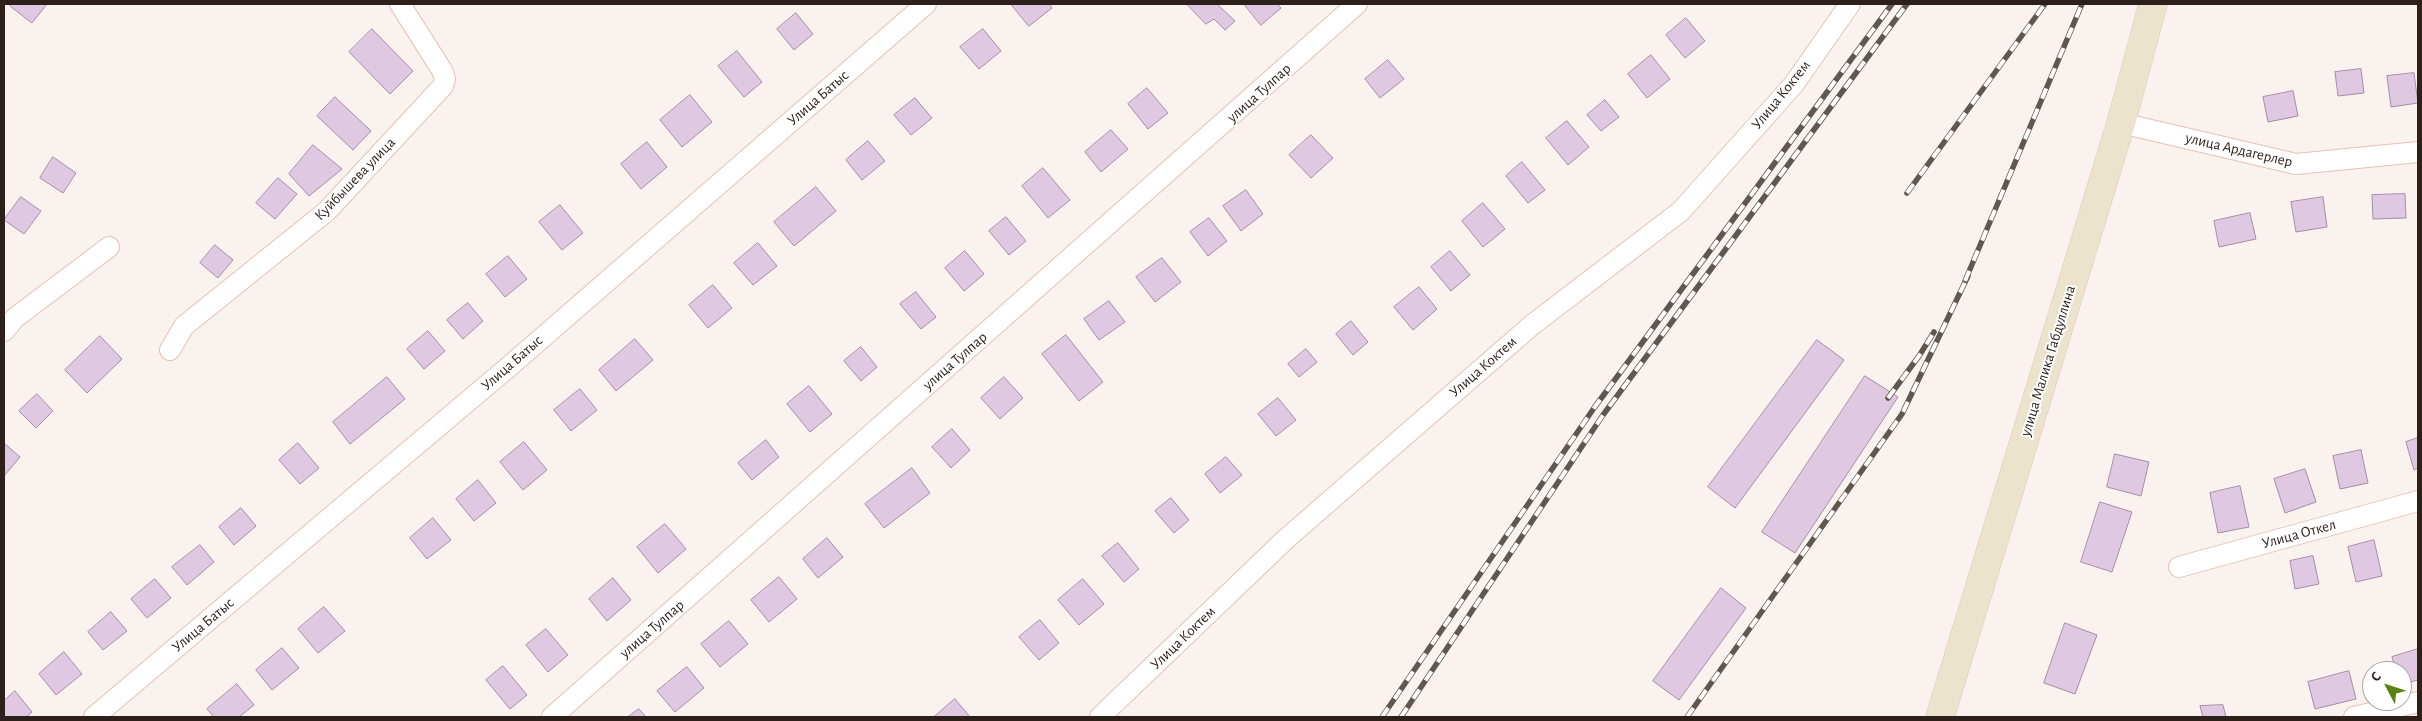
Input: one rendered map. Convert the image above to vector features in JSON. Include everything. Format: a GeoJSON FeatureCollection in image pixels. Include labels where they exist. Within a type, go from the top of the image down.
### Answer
{"type":"FeatureCollection","features":[{"type":"Feature","properties":{"kind":"main road","name":"улица Малика Габдуллина"},"geometry":{"type":"LineString","coordinates":[[1940,717],[2121,123],[2153,4]]}},
{"type":"Feature","properties":{"kind":"street","name":"Куйбышева улица"},"geometry":{"type":"LineString","coordinates":[[170,350],[184,326],[326,211],[443,86],[445,79],[443,72],[400,4]]}},
{"type":"Feature","properties":{"kind":"street","name":"Улица Батыс"},"geometry":{"type":"LineString","coordinates":[[94,717],[505,370],[926,4]]}},
{"type":"Feature","properties":{"kind":"street","name":"улица Тулпар"},"geometry":{"type":"LineString","coordinates":[[552,717],[1357,4]]}},
{"type":"Feature","properties":{"kind":"street","name":"Улица Коктем"},"geometry":{"type":"LineString","coordinates":[[1100,717],[1288,538],[1532,324],[1681,211],[1794,84],[1850,4]]}},
{"type":"Feature","properties":{"kind":"street","name":"улица Ардагерлер"},"geometry":{"type":"LineString","coordinates":[[2121,123],[2296,164],[2418,152]]}},
{"type":"Feature","properties":{"kind":"street"},"geometry":{"type":"LineString","coordinates":[[4,331],[15,318],[109,247]]}},
{"type":"Feature","properties":{"kind":"street","name":"Улица Откел"},"geometry":{"type":"LineString","coordinates":[[2179,567],[2418,501]]}},
{"type":"Feature","properties":{"kind":"street"},"geometry":{"type":"LineString","coordinates":[[2354,717],[2418,702]]}},
{"type":"Feature","properties":{"kind":"building"},"geometry":{"type":"Polygon","coordinates":[[[11,4],[47,4],[32,23],[10,6],[11,4]]]}},
{"type":"Feature","properties":{"kind":"building"},"geometry":{"type":"Polygon","coordinates":[[[1011,4],[1049,4],[1052,8],[1029,26],[1011,4]]]}},
{"type":"Feature","properties":{"kind":"building"},"geometry":{"type":"Polygon","coordinates":[[[1187,4],[1217,4],[1235,21],[1225,30],[1214,19],[1206,24],[1187,4]]]}},
{"type":"Feature","properties":{"kind":"building"},"geometry":{"type":"Polygon","coordinates":[[[1244,4],[1277,4],[1281,8],[1261,25],[1244,4]]]}},
{"type":"Feature","properties":{"kind":"building"},"geometry":{"type":"Polygon","coordinates":[[[796,13],[813,34],[794,50],[777,29],[796,13]]]}},
{"type":"Feature","properties":{"kind":"building"},"geometry":{"type":"Polygon","coordinates":[[[1686,18],[1705,41],[1685,58],[1666,35],[1686,18]]]}},
{"type":"Feature","properties":{"kind":"building"},"geometry":{"type":"Polygon","coordinates":[[[372,29],[413,71],[390,94],[349,52],[372,29]]]}},
{"type":"Feature","properties":{"kind":"building"},"geometry":{"type":"Polygon","coordinates":[[[983,29],[1001,51],[979,69],[960,47],[983,29]]]}},
{"type":"Feature","properties":{"kind":"building"},"geometry":{"type":"Polygon","coordinates":[[[737,51],[762,82],[744,97],[718,66],[737,51]]]}},
{"type":"Feature","properties":{"kind":"building"},"geometry":{"type":"Polygon","coordinates":[[[1651,55],[1670,79],[1647,98],[1628,74],[1651,55]]]}},
{"type":"Feature","properties":{"kind":"building"},"geometry":{"type":"Polygon","coordinates":[[[1388,60],[1404,79],[1380,98],[1365,79],[1388,60]]]}},
{"type":"Feature","properties":{"kind":"building"},"geometry":{"type":"Polygon","coordinates":[[[2361,69],[2364,93],[2338,96],[2335,72],[2361,69]]]}},
{"type":"Feature","properties":{"kind":"building"},"geometry":{"type":"Polygon","coordinates":[[[2414,73],[2418,103],[2391,107],[2387,76],[2414,73]]]}},
{"type":"Feature","properties":{"kind":"building"},"geometry":{"type":"Polygon","coordinates":[[[1147,88],[1168,113],[1148,129],[1128,104],[1147,88]]]}},
{"type":"Feature","properties":{"kind":"building"},"geometry":{"type":"Polygon","coordinates":[[[2293,91],[2298,116],[2268,122],[2263,97],[2293,91]]]}},
{"type":"Feature","properties":{"kind":"building"},"geometry":{"type":"Polygon","coordinates":[[[690,95],[712,122],[682,147],[660,120],[690,95]]]}},
{"type":"Feature","properties":{"kind":"building"},"geometry":{"type":"Polygon","coordinates":[[[335,97],[371,131],[353,150],[317,116],[335,97]]]}},
{"type":"Feature","properties":{"kind":"building"},"geometry":{"type":"Polygon","coordinates":[[[915,98],[932,118],[911,135],[894,115],[915,98]]]}},
{"type":"Feature","properties":{"kind":"building"},"geometry":{"type":"Polygon","coordinates":[[[1605,100],[1619,117],[1601,131],[1587,115],[1605,100]]]}},
{"type":"Feature","properties":{"kind":"building"},"geometry":{"type":"Polygon","coordinates":[[[1567,121],[1589,147],[1568,165],[1546,138],[1567,121]]]}},
{"type":"Feature","properties":{"kind":"building"},"geometry":{"type":"Polygon","coordinates":[[[1111,130],[1128,149],[1101,172],[1085,152],[1111,130]]]}},
{"type":"Feature","properties":{"kind":"building"},"geometry":{"type":"Polygon","coordinates":[[[1311,135],[1333,158],[1311,178],[1289,155],[1311,135]]]}},
{"type":"Feature","properties":{"kind":"building"},"geometry":{"type":"Polygon","coordinates":[[[868,141],[885,161],[862,180],[846,160],[868,141]]]}},
{"type":"Feature","properties":{"kind":"building"},"geometry":{"type":"Polygon","coordinates":[[[647,142],[667,167],[641,189],[621,164],[647,142]]]}},
{"type":"Feature","properties":{"kind":"building"},"geometry":{"type":"Polygon","coordinates":[[[313,145],[342,169],[309,196],[289,174],[313,145]]]}},
{"type":"Feature","properties":{"kind":"building"},"geometry":{"type":"Polygon","coordinates":[[[53,157],[76,173],[63,193],[40,178],[53,157]]]}},
{"type":"Feature","properties":{"kind":"building"},"geometry":{"type":"Polygon","coordinates":[[[1522,162],[1545,190],[1528,203],[1506,176],[1522,162]]]}},
{"type":"Feature","properties":{"kind":"building"},"geometry":{"type":"Polygon","coordinates":[[[1043,168],[1070,200],[1048,218],[1022,186],[1043,168]]]}},
{"type":"Feature","properties":{"kind":"building"},"geometry":{"type":"Polygon","coordinates":[[[278,178],[297,194],[275,219],[256,203],[278,178]]]}},
{"type":"Feature","properties":{"kind":"building"},"geometry":{"type":"Polygon","coordinates":[[[816,187],[836,211],[794,246],[774,222],[816,187]]]}},
{"type":"Feature","properties":{"kind":"building"},"geometry":{"type":"Polygon","coordinates":[[[1246,190],[1263,214],[1241,231],[1223,206],[1246,190]]]}},
{"type":"Feature","properties":{"kind":"building"},"geometry":{"type":"Polygon","coordinates":[[[2405,194],[2406,218],[2373,219],[2372,195],[2405,194]]]}},
{"type":"Feature","properties":{"kind":"building"},"geometry":{"type":"Polygon","coordinates":[[[21,197],[41,211],[24,234],[4,220],[21,197]]]}},
{"type":"Feature","properties":{"kind":"building"},"geometry":{"type":"Polygon","coordinates":[[[2323,197],[2327,227],[2296,232],[2291,202],[2323,197]]]}},
{"type":"Feature","properties":{"kind":"building"},"geometry":{"type":"Polygon","coordinates":[[[1483,203],[1505,229],[1483,247],[1462,221],[1483,203]]]}},
{"type":"Feature","properties":{"kind":"building"},"geometry":{"type":"Polygon","coordinates":[[[560,205],[583,233],[562,250],[539,222],[560,205]]]}},
{"type":"Feature","properties":{"kind":"building"},"geometry":{"type":"Polygon","coordinates":[[[2250,213],[2256,239],[2219,247],[2214,221],[2250,213]]]}},
{"type":"Feature","properties":{"kind":"building"},"geometry":{"type":"Polygon","coordinates":[[[1006,217],[1026,241],[1009,255],[989,231],[1006,217]]]}},
{"type":"Feature","properties":{"kind":"building"},"geometry":{"type":"Polygon","coordinates":[[[1209,218],[1227,241],[1208,256],[1190,232],[1209,218]]]}},
{"type":"Feature","properties":{"kind":"building"},"geometry":{"type":"Polygon","coordinates":[[[758,243],[777,266],[753,285],[734,263],[758,243]]]}},
{"type":"Feature","properties":{"kind":"building"},"geometry":{"type":"Polygon","coordinates":[[[215,245],[233,260],[218,278],[200,263],[215,245]]]}},
{"type":"Feature","properties":{"kind":"building"},"geometry":{"type":"Polygon","coordinates":[[[965,251],[984,274],[964,291],[945,268],[965,251]]]}},
{"type":"Feature","properties":{"kind":"building"},"geometry":{"type":"Polygon","coordinates":[[[1450,251],[1470,275],[1451,291],[1431,267],[1450,251]]]}},
{"type":"Feature","properties":{"kind":"building"},"geometry":{"type":"Polygon","coordinates":[[[508,256],[527,279],[505,297],[486,274],[508,256]]]}},
{"type":"Feature","properties":{"kind":"building"},"geometry":{"type":"Polygon","coordinates":[[[1162,258],[1181,282],[1155,302],[1136,277],[1162,258]]]}},
{"type":"Feature","properties":{"kind":"building"},"geometry":{"type":"Polygon","coordinates":[[[713,285],[732,308],[708,328],[689,305],[713,285]]]}},
{"type":"Feature","properties":{"kind":"building"},"geometry":{"type":"Polygon","coordinates":[[[1419,287],[1437,309],[1413,330],[1394,307],[1419,287]]]}},
{"type":"Feature","properties":{"kind":"building"},"geometry":{"type":"Polygon","coordinates":[[[916,292],[936,317],[921,329],[900,304],[916,292]]]}},
{"type":"Feature","properties":{"kind":"building"},"geometry":{"type":"Polygon","coordinates":[[[1109,301],[1125,322],[1099,340],[1084,319],[1109,301]]]}},
{"type":"Feature","properties":{"kind":"building"},"geometry":{"type":"Polygon","coordinates":[[[468,303],[483,321],[463,339],[447,320],[468,303]]]}},
{"type":"Feature","properties":{"kind":"building"},"geometry":{"type":"Polygon","coordinates":[[[1351,321],[1368,342],[1353,355],[1336,334],[1351,321]]]}},
{"type":"Feature","properties":{"kind":"building"},"geometry":{"type":"Polygon","coordinates":[[[428,331],[445,351],[424,369],[407,349],[428,331]]]}},
{"type":"Feature","properties":{"kind":"building"},"geometry":{"type":"Polygon","coordinates":[[[1066,335],[1103,382],[1079,401],[1042,354],[1066,335]]]}},
{"type":"Feature","properties":{"kind":"building"},"geometry":{"type":"Polygon","coordinates":[[[100,336],[122,359],[87,393],[65,370],[100,336]]]}},
{"type":"Feature","properties":{"kind":"building"},"geometry":{"type":"Polygon","coordinates":[[[635,339],[653,360],[616,391],[599,370],[635,339]]]}},
{"type":"Feature","properties":{"kind":"building"},"geometry":{"type":"Polygon","coordinates":[[[1817,340],[1844,360],[1735,508],[1708,487],[1817,340]]]}},
{"type":"Feature","properties":{"kind":"building"},"geometry":{"type":"Polygon","coordinates":[[[861,347],[877,367],[861,381],[844,361],[861,347]]]}},
{"type":"Feature","properties":{"kind":"building"},"geometry":{"type":"Polygon","coordinates":[[[1306,349],[1317,362],[1299,377],[1288,364],[1306,349]]]}},
{"type":"Feature","properties":{"kind":"building"},"geometry":{"type":"Polygon","coordinates":[[[1865,376],[1898,397],[1795,553],[1762,532],[1865,376]]]}},
{"type":"Feature","properties":{"kind":"building"},"geometry":{"type":"Polygon","coordinates":[[[387,377],[405,399],[350,444],[333,422],[387,377]]]}},
{"type":"Feature","properties":{"kind":"building"},"geometry":{"type":"Polygon","coordinates":[[[1004,377],[1023,398],[1000,419],[981,398],[1004,377]]]}},
{"type":"Feature","properties":{"kind":"building"},"geometry":{"type":"Polygon","coordinates":[[[809,386],[832,414],[810,432],[787,404],[809,386]]]}},
{"type":"Feature","properties":{"kind":"building"},"geometry":{"type":"Polygon","coordinates":[[[580,389],[597,410],[571,431],[554,410],[580,389]]]}},
{"type":"Feature","properties":{"kind":"building"},"geometry":{"type":"Polygon","coordinates":[[[37,394],[53,411],[36,428],[19,411],[37,394]]]}},
{"type":"Feature","properties":{"kind":"building"},"geometry":{"type":"Polygon","coordinates":[[[1278,398],[1296,420],[1276,436],[1258,414],[1278,398]]]}},
{"type":"Feature","properties":{"kind":"building"},"geometry":{"type":"Polygon","coordinates":[[[952,429],[970,450],[951,468],[932,447],[952,429]]]}},
{"type":"Feature","properties":{"kind":"building"},"geometry":{"type":"Polygon","coordinates":[[[2418,438],[2418,468],[2414,470],[2406,442],[2418,438]]]}},
{"type":"Feature","properties":{"kind":"building"},"geometry":{"type":"Polygon","coordinates":[[[766,440],[779,457],[752,480],[738,463],[766,440]]]}},
{"type":"Feature","properties":{"kind":"building"},"geometry":{"type":"Polygon","coordinates":[[[524,442],[547,470],[523,490],[500,462],[524,442]]]}},
{"type":"Feature","properties":{"kind":"building"},"geometry":{"type":"Polygon","coordinates":[[[4,443],[20,457],[4,476],[4,443]]]}},
{"type":"Feature","properties":{"kind":"building"},"geometry":{"type":"Polygon","coordinates":[[[298,443],[319,468],[300,484],[279,460],[298,443]]]}},
{"type":"Feature","properties":{"kind":"building"},"geometry":{"type":"Polygon","coordinates":[[[2361,450],[2368,483],[2340,489],[2333,456],[2361,450]]]}},
{"type":"Feature","properties":{"kind":"building"},"geometry":{"type":"Polygon","coordinates":[[[2115,454],[2149,462],[2141,496],[2107,487],[2115,454]]]}},
{"type":"Feature","properties":{"kind":"building"},"geometry":{"type":"Polygon","coordinates":[[[1226,457],[1242,475],[1220,493],[1205,474],[1226,457]]]}},
{"type":"Feature","properties":{"kind":"building"},"geometry":{"type":"Polygon","coordinates":[[[912,468],[930,493],[884,528],[865,504],[912,468]]]}},
{"type":"Feature","properties":{"kind":"building"},"geometry":{"type":"Polygon","coordinates":[[[2305,469],[2316,502],[2285,513],[2274,479],[2305,469]]]}},
{"type":"Feature","properties":{"kind":"building"},"geometry":{"type":"Polygon","coordinates":[[[478,480],[496,503],[474,521],[456,499],[478,480]]]}},
{"type":"Feature","properties":{"kind":"building"},"geometry":{"type":"Polygon","coordinates":[[[2240,486],[2249,527],[2218,533],[2210,493],[2240,486]]]}},
{"type":"Feature","properties":{"kind":"building"},"geometry":{"type":"Polygon","coordinates":[[[1171,498],[1189,520],[1174,533],[1155,511],[1171,498]]]}},
{"type":"Feature","properties":{"kind":"building"},"geometry":{"type":"Polygon","coordinates":[[[2100,502],[2132,512],[2112,572],[2081,562],[2100,502]]]}},
{"type":"Feature","properties":{"kind":"building"},"geometry":{"type":"Polygon","coordinates":[[[241,508],[256,526],[234,545],[219,527],[241,508]]]}},
{"type":"Feature","properties":{"kind":"building"},"geometry":{"type":"Polygon","coordinates":[[[433,518],[451,540],[427,559],[410,538],[433,518]]]}},
{"type":"Feature","properties":{"kind":"building"},"geometry":{"type":"Polygon","coordinates":[[[665,524],[686,549],[658,573],[637,547],[665,524]]]}},
{"type":"Feature","properties":{"kind":"building"},"geometry":{"type":"Polygon","coordinates":[[[827,538],[843,557],[818,578],[803,559],[827,538]]]}},
{"type":"Feature","properties":{"kind":"building"},"geometry":{"type":"Polygon","coordinates":[[[2374,540],[2382,576],[2356,582],[2348,547],[2374,540]]]}},
{"type":"Feature","properties":{"kind":"building"},"geometry":{"type":"Polygon","coordinates":[[[1118,543],[1139,569],[1124,582],[1102,556],[1118,543]]]}},
{"type":"Feature","properties":{"kind":"building"},"geometry":{"type":"Polygon","coordinates":[[[200,545],[214,562],[187,585],[172,567],[200,545]]]}},
{"type":"Feature","properties":{"kind":"building"},"geometry":{"type":"Polygon","coordinates":[[[2313,556],[2319,584],[2295,589],[2290,561],[2313,556]]]}},
{"type":"Feature","properties":{"kind":"building"},"geometry":{"type":"Polygon","coordinates":[[[779,577],[797,599],[769,622],[751,600],[779,577]]]}},
{"type":"Feature","properties":{"kind":"building"},"geometry":{"type":"Polygon","coordinates":[[[613,578],[631,600],[607,621],[589,599],[613,578]]]}},
{"type":"Feature","properties":{"kind":"building"},"geometry":{"type":"Polygon","coordinates":[[[155,579],[171,598],[147,618],[131,599],[155,579]]]}},
{"type":"Feature","properties":{"kind":"building"},"geometry":{"type":"Polygon","coordinates":[[[1083,579],[1104,604],[1079,625],[1058,600],[1083,579]]]}},
{"type":"Feature","properties":{"kind":"building"},"geometry":{"type":"Polygon","coordinates":[[[1721,588],[1746,608],[1679,700],[1653,681],[1721,588]]]}},
{"type":"Feature","properties":{"kind":"building"},"geometry":{"type":"Polygon","coordinates":[[[324,607],[345,631],[318,653],[298,629],[324,607]]]}},
{"type":"Feature","properties":{"kind":"building"},"geometry":{"type":"Polygon","coordinates":[[[111,612],[127,631],[103,650],[88,632],[111,612]]]}},
{"type":"Feature","properties":{"kind":"building"},"geometry":{"type":"Polygon","coordinates":[[[1040,620],[1059,643],[1039,660],[1019,637],[1040,620]]]}},
{"type":"Feature","properties":{"kind":"building"},"geometry":{"type":"Polygon","coordinates":[[[729,621],[748,644],[720,667],[701,644],[729,621]]]}},
{"type":"Feature","properties":{"kind":"building"},"geometry":{"type":"Polygon","coordinates":[[[2065,623],[2097,635],[2075,694],[2044,683],[2065,623]]]}},
{"type":"Feature","properties":{"kind":"building"},"geometry":{"type":"Polygon","coordinates":[[[546,629],[568,655],[548,672],[526,645],[546,629]]]}},
{"type":"Feature","properties":{"kind":"building"},"geometry":{"type":"Polygon","coordinates":[[[282,648],[299,668],[272,690],[256,670],[282,648]]]}},
{"type":"Feature","properties":{"kind":"building"},"geometry":{"type":"Polygon","coordinates":[[[2418,649],[2418,680],[2412,682],[2412,661],[2393,661],[2392,657],[2418,649]]]}},
{"type":"Feature","properties":{"kind":"building"},"geometry":{"type":"Polygon","coordinates":[[[64,652],[82,674],[56,695],[39,674],[64,652]]]}},
{"type":"Feature","properties":{"kind":"building"},"geometry":{"type":"Polygon","coordinates":[[[503,666],[527,695],[510,709],[486,680],[503,666]]]}},
{"type":"Feature","properties":{"kind":"building"},"geometry":{"type":"Polygon","coordinates":[[[687,667],[704,688],[675,712],[657,691],[687,667]]]}},
{"type":"Feature","properties":{"kind":"building"},"geometry":{"type":"Polygon","coordinates":[[[2349,671],[2356,699],[2315,709],[2308,682],[2349,671]]]}},
{"type":"Feature","properties":{"kind":"building"},"geometry":{"type":"Polygon","coordinates":[[[237,684],[254,705],[239,717],[214,717],[207,709],[237,684]]]}},
{"type":"Feature","properties":{"kind":"building"},"geometry":{"type":"Polygon","coordinates":[[[15,691],[32,712],[26,717],[4,717],[4,701],[15,691]]]}},
{"type":"Feature","properties":{"kind":"building"},"geometry":{"type":"Polygon","coordinates":[[[955,699],[970,717],[934,717],[955,699]]]}},
{"type":"Feature","properties":{"kind":"building"},"geometry":{"type":"Polygon","coordinates":[[[2223,705],[2226,717],[2203,717],[2200,706],[2223,705]]]}},
{"type":"Feature","properties":{"kind":"building"},"geometry":{"type":"Polygon","coordinates":[[[639,709],[646,717],[628,717],[639,709]]]}},
{"type":"Feature","properties":{"kind":"railway"},"geometry":{"type":"LineString","coordinates":[[1382,717],[1594,408],[1892,4]]}},
{"type":"Feature","properties":{"kind":"railway"},"geometry":{"type":"LineString","coordinates":[[1401,717],[1603,415],[1907,4]]}},
{"type":"Feature","properties":{"kind":"railway"},"geometry":{"type":"LineString","coordinates":[[1907,193],[2045,4]]}},
{"type":"Feature","properties":{"kind":"railway"},"geometry":{"type":"LineString","coordinates":[[1965,281],[2082,4]]}},
{"type":"Feature","properties":{"kind":"railway"},"geometry":{"type":"LineString","coordinates":[[1687,717],[1902,414],[1968,276]]}},
{"type":"Feature","properties":{"kind":"railway"},"geometry":{"type":"LineString","coordinates":[[1888,398],[1934,332]]}}]}
